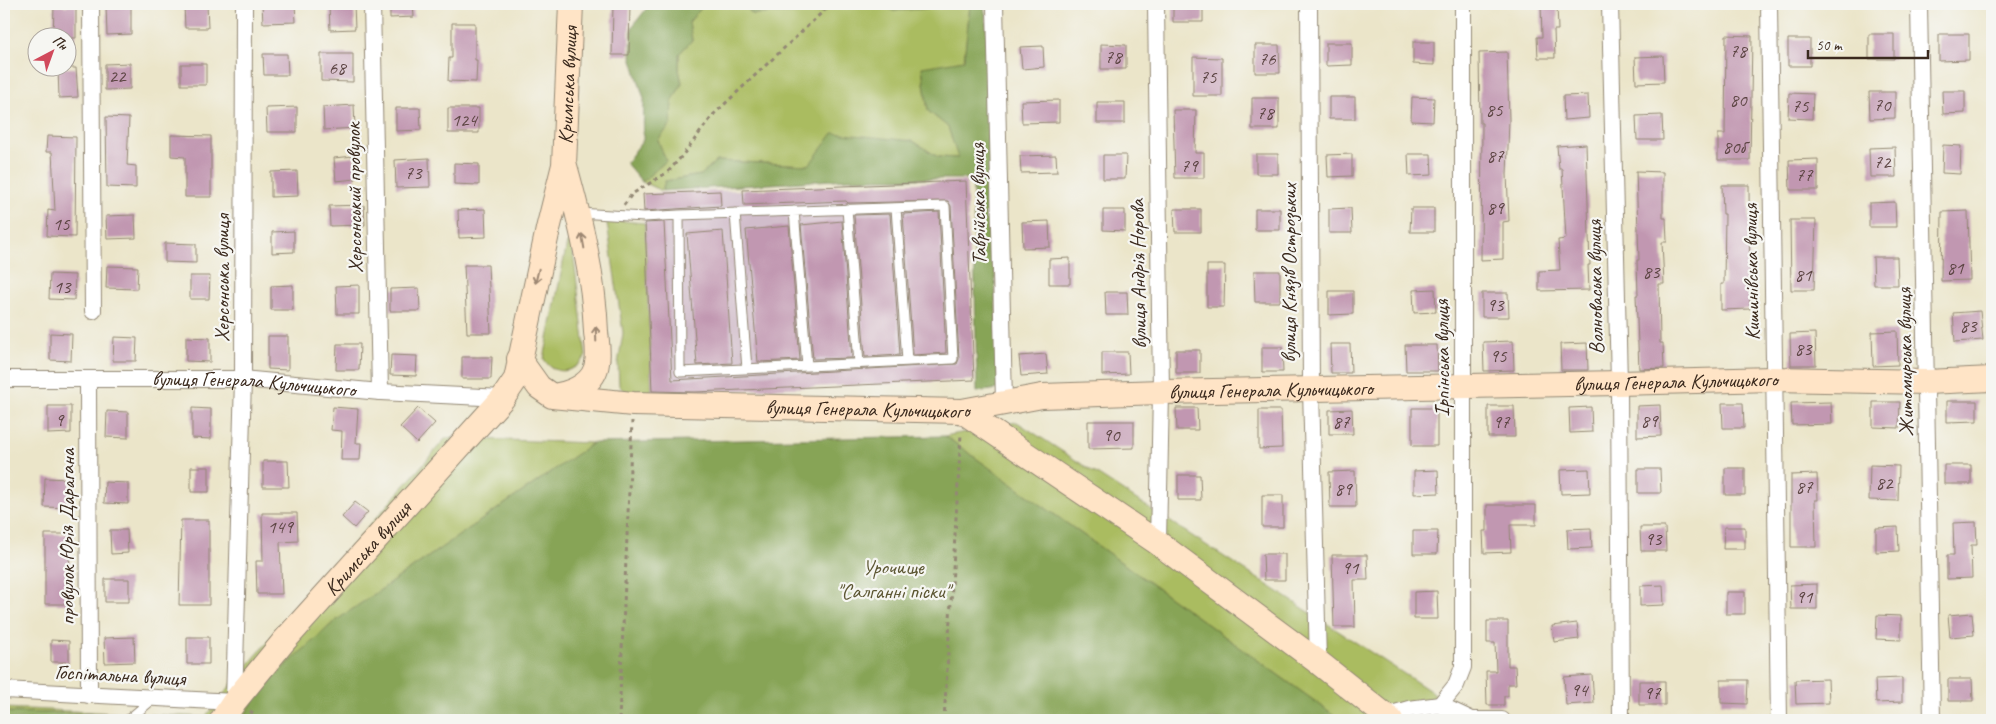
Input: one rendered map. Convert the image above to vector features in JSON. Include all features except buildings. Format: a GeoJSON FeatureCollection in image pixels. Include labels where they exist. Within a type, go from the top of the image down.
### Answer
{"type":"FeatureCollection","features":[{"type":"Feature","properties":{"kind":"street"},"geometry":{"type":"LineString","coordinates":[[91,4],[93,311]]}},
{"type":"Feature","properties":{"kind":"street","name":"Херсонська вулиця"},"geometry":{"type":"LineString","coordinates":[[228,711],[243,379],[244,4]]}},
{"type":"Feature","properties":{"kind":"street","name":"Херсонський провулок"},"geometry":{"type":"LineString","coordinates":[[372,4],[380,392]]}},
{"type":"Feature","properties":{"kind":"street","name":"Кримська вулиця"},"geometry":{"type":"LineString","coordinates":[[228,711],[284,641],[502,398],[516,379],[548,229],[564,165],[571,4]]}},
{"type":"Feature","properties":{"kind":"street","name":"Таврійська вулиця"},"geometry":{"type":"LineString","coordinates":[[995,4],[1004,404]]}},
{"type":"Feature","properties":{"kind":"street","name":"вулиця Андрія Норова"},"geometry":{"type":"LineString","coordinates":[[1156,4],[1161,392],[1158,543]]}},
{"type":"Feature","properties":{"kind":"street","name":"вулиця Князів Острозьких"},"geometry":{"type":"LineString","coordinates":[[1309,4],[1311,389],[1318,662]]}},
{"type":"Feature","properties":{"kind":"street","name":"Ірпінська вулиця"},"geometry":{"type":"LineString","coordinates":[[1440,705],[1456,685],[1463,667],[1463,4]]}},
{"type":"Feature","properties":{"kind":"street","name":"Волноваська вулиця"},"geometry":{"type":"LineString","coordinates":[[1610,4],[1619,384],[1622,720]]}},
{"type":"Feature","properties":{"kind":"street","name":"Кишинівська вулиця"},"geometry":{"type":"LineString","coordinates":[[1769,4],[1779,720]]}},
{"type":"Feature","properties":{"kind":"street","name":"Житомирська вулиця"},"geometry":{"type":"LineString","coordinates":[[1919,4],[1932,720]]}},
{"type":"Feature","properties":{"kind":"street","name":"Кримська вулиця"},"geometry":{"type":"LineString","coordinates":[[564,165],[578,213],[595,304],[597,364],[618,398],[633,404]]}},
{"type":"Feature","properties":{"kind":"street"},"geometry":{"type":"LineString","coordinates":[[548,229],[559,215],[565,212],[578,213]]}},
{"type":"Feature","properties":{"kind":"street"},"geometry":{"type":"LineString","coordinates":[[519,359],[539,387],[552,396]]}},
{"type":"Feature","properties":{"kind":"street"},"geometry":{"type":"LineString","coordinates":[[502,398],[526,392],[552,396],[568,393],[584,385],[591,378],[597,364]]}},
{"type":"Feature","properties":{"kind":"street","name":"вулиця Генерала Кульчицького"},"geometry":{"type":"LineString","coordinates":[[4,378],[88,380],[243,379],[380,392],[502,398]]}},
{"type":"Feature","properties":{"kind":"street","name":"вулиця Генерала Кульчицького"},"geometry":{"type":"LineString","coordinates":[[552,396],[633,404],[962,411],[1042,396],[1161,392],[1619,384],[1773,379],[1927,382],[1992,379]]}},
{"type":"Feature","properties":{"kind":"street","name":"провулок Юрія Дарагана"},"geometry":{"type":"LineString","coordinates":[[88,380],[89,695]]}},
{"type":"Feature","properties":{"kind":"street"},"geometry":{"type":"LineString","coordinates":[[962,411],[1158,543],[1318,662],[1388,718],[1409,709],[1440,705],[1472,720],[1502,720]]}},
{"type":"Feature","properties":{"kind":"street","name":"Госпітальна вулиця"},"geometry":{"type":"LineString","coordinates":[[4,690],[154,698],[228,711]]}},
{"type":"Feature","properties":{"kind":"lane"},"geometry":{"type":"LineString","coordinates":[[578,213],[644,217],[679,215],[945,206],[953,359],[680,372],[679,215]]}},
{"type":"Feature","properties":{"kind":"lane"},"geometry":{"type":"LineString","coordinates":[[896,208],[907,361]]}},
{"type":"Feature","properties":{"kind":"lane"},"geometry":{"type":"LineString","coordinates":[[847,209],[859,364]]}},
{"type":"Feature","properties":{"kind":"lane"},"geometry":{"type":"LineString","coordinates":[[794,211],[807,366]]}},
{"type":"Feature","properties":{"kind":"lane"},"geometry":{"type":"LineString","coordinates":[[735,213],[747,369]]}},
{"type":"Feature","properties":{"kind":"lane"},"geometry":{"type":"LineString","coordinates":[[128,720],[154,698]]}},
{"type":"Feature","properties":{"kind":"path"},"geometry":{"type":"LineString","coordinates":[[618,214],[632,194],[668,172],[714,114],[831,4]]}},
{"type":"Feature","properties":{"kind":"path"},"geometry":{"type":"LineString","coordinates":[[619,720],[633,404]]}},
{"type":"Feature","properties":{"kind":"path"},"geometry":{"type":"LineString","coordinates":[[944,720],[962,411]]}},
{"type":"Feature","properties":{"kind":"shaded area"},"geometry":{"type":"Polygon","coordinates":[[[966,181],[974,380],[652,393],[643,194],[966,181]]]}},
{"type":"Feature","properties":{"kind":"green space"},"geometry":{"type":"Polygon","coordinates":[[[650,4],[717,4],[704,5],[689,22],[692,40],[679,54],[679,70],[682,83],[672,102],[671,124],[658,140],[666,161],[642,182],[626,163],[643,140],[644,99],[631,56],[632,27],[650,4]]]}},
{"type":"Feature","properties":{"kind":"green space"},"geometry":{"type":"Polygon","coordinates":[[[744,4],[752,14],[824,12],[835,4],[885,4],[893,11],[970,5],[964,60],[922,68],[928,111],[948,127],[959,158],[938,157],[913,141],[809,165],[716,161],[701,175],[665,181],[662,191],[642,182],[666,161],[658,140],[671,124],[672,102],[682,83],[679,70],[679,54],[692,40],[689,22],[704,5],[744,4]]]}},
{"type":"Feature","properties":{"kind":"green space"},"geometry":{"type":"Polygon","coordinates":[[[744,4],[835,4],[824,12],[752,14],[744,4]]]}},
{"type":"Feature","properties":{"kind":"green space"},"geometry":{"type":"Polygon","coordinates":[[[885,4],[983,4],[986,16],[993,183],[998,389],[977,392],[973,186],[967,179],[848,179],[662,191],[665,181],[701,175],[716,161],[809,165],[833,133],[913,141],[938,157],[958,158],[948,127],[928,111],[922,67],[964,60],[970,5],[893,11],[885,4]]]}},
{"type":"Feature","properties":{"kind":"green space"},"geometry":{"type":"Polygon","coordinates":[[[612,220],[645,223],[652,393],[626,393],[619,386],[618,364],[623,333],[607,223],[612,220]]]}},
{"type":"Feature","properties":{"kind":"green space"},"geometry":{"type":"Polygon","coordinates":[[[567,243],[572,243],[586,356],[577,366],[565,371],[559,371],[549,365],[544,359],[567,243]]]}},
{"type":"Feature","properties":{"kind":"green space"},"geometry":{"type":"Polygon","coordinates":[[[1017,422],[1475,720],[1341,720],[945,436],[1017,422]]]}},
{"type":"Feature","properties":{"kind":"green space","name":"Урочище \"Салганні піски\""},"geometry":{"type":"Polygon","coordinates":[[[945,436],[1341,720],[242,720],[262,687],[334,622],[593,443],[945,436]]]}},
{"type":"Feature","properties":{"kind":"green space"},"geometry":{"type":"Polygon","coordinates":[[[446,438],[593,443],[334,622],[262,687],[242,720],[114,720],[111,714],[4,712],[4,708],[205,717],[239,675],[446,438]]]}},
{"type":"Feature","properties":{"kind":"green space"},"geometry":{"type":"Polygon","coordinates":[[[4,712],[111,714],[114,720],[4,720],[4,712]]]}}]}
